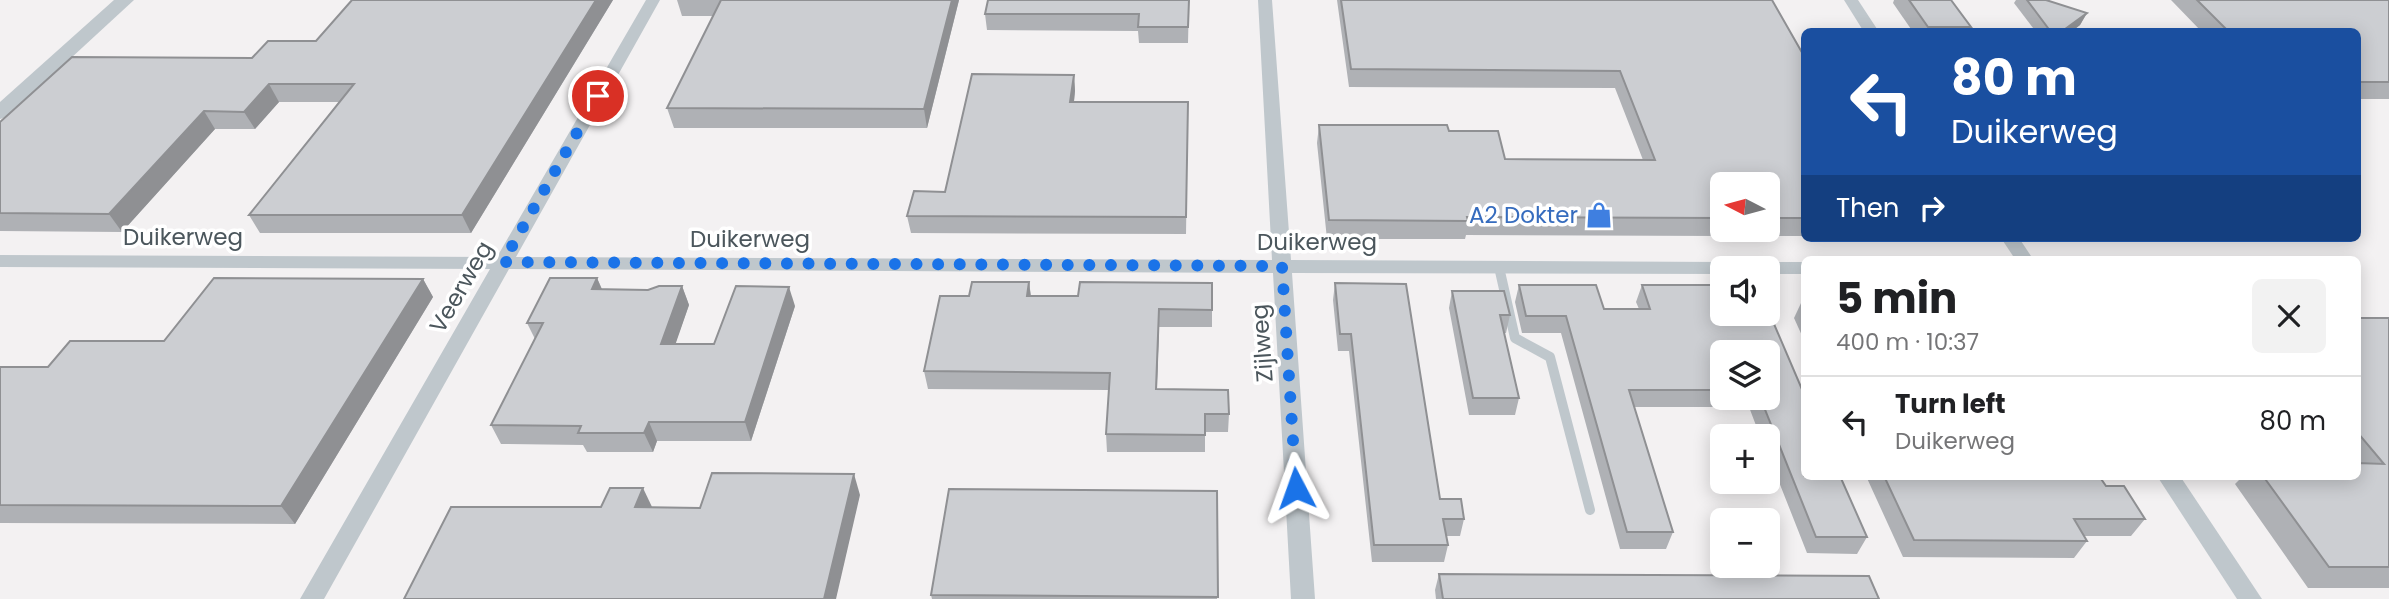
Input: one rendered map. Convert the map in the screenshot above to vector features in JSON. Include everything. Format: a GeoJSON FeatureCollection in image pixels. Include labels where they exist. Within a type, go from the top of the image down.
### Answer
{"type":"FeatureCollection","features":[{"type":"Feature","properties":{"kind":"street"},"geometry":{"type":"LineString","coordinates":[[0,113],[125,0]]}},
{"type":"Feature","properties":{"kind":"street","name":"Veerweg"},"geometry":{"type":"LineString","coordinates":[[313,599],[653,0]]}},
{"type":"Feature","properties":{"kind":"street","name":"Zijlweg"},"geometry":{"type":"LineString","coordinates":[[1265,0],[1303,599]]}},
{"type":"Feature","properties":{"kind":"street"},"geometry":{"type":"LineString","coordinates":[[1851,0],[1869,28]]}},
{"type":"Feature","properties":{"kind":"street","name":"Duikerweg"},"geometry":{"type":"LineString","coordinates":[[0,261],[1710,268]]}},
{"type":"Feature","properties":{"kind":"street"},"geometry":{"type":"LineString","coordinates":[[1780,268],[1801,268]]}},
{"type":"Feature","properties":{"kind":"street"},"geometry":{"type":"LineString","coordinates":[[2171,480],[2250,599]]}},
{"type":"Feature","properties":{"kind":"lane"},"geometry":{"type":"LineString","coordinates":[[1499,267],[1515,338],[1550,357],[1590,510]]}},
{"type":"Feature","properties":{"kind":"building"},"geometry":{"type":"Polygon","coordinates":[[[352,0],[596,0],[462,215],[249,215],[354,84],[269,84],[244,112],[204,111],[109,214],[0,213],[0,122],[72,57],[252,58],[268,41],[316,41],[352,0]]]}},
{"type":"Feature","properties":{"kind":"building"},"geometry":{"type":"Polygon","coordinates":[[[721,0],[952,0],[924,109],[667,108],[721,0]]]}},
{"type":"Feature","properties":{"kind":"building"},"geometry":{"type":"Polygon","coordinates":[[[988,0],[1189,0],[1188,27],[1138,27],[1139,14],[985,14],[988,0]]]}},
{"type":"Feature","properties":{"kind":"building"},"geometry":{"type":"Polygon","coordinates":[[[1341,0],[1772,0],[1801,51],[1801,218],[1780,218],[1780,172],[1710,172],[1710,218],[1467,217],[1468,221],[1329,220],[1319,125],[1447,125],[1449,131],[1498,131],[1505,159],[1655,160],[1620,71],[1351,69],[1341,0]]]}},
{"type":"Feature","properties":{"kind":"building"},"geometry":{"type":"Polygon","coordinates":[[[1909,0],[1951,0],[1971,27],[1928,27],[1909,0]]]}},
{"type":"Feature","properties":{"kind":"building"},"geometry":{"type":"Polygon","coordinates":[[[2027,0],[2046,0],[2087,13],[2066,28],[2048,28],[2027,0]]]}},
{"type":"Feature","properties":{"kind":"building"},"geometry":{"type":"Polygon","coordinates":[[[2197,0],[2389,0],[2389,82],[2361,82],[2361,28],[2225,28],[2197,0]]]}},
{"type":"Feature","properties":{"kind":"building"},"geometry":{"type":"Polygon","coordinates":[[[972,74],[1074,75],[1070,102],[1188,102],[1186,217],[907,216],[914,191],[945,192],[972,74]]]}},
{"type":"Feature","properties":{"kind":"building"},"geometry":{"type":"Polygon","coordinates":[[[214,278],[423,279],[281,506],[0,505],[0,367],[48,367],[70,341],[164,341],[214,278]]]}},
{"type":"Feature","properties":{"kind":"building"},"geometry":{"type":"Polygon","coordinates":[[[550,278],[597,278],[592,289],[648,290],[659,286],[682,286],[661,344],[714,344],[736,286],[789,287],[745,422],[649,422],[644,433],[578,433],[581,426],[491,425],[543,323],[527,323],[550,278]]]}},
{"type":"Feature","properties":{"kind":"building"},"geometry":{"type":"Polygon","coordinates":[[[972,282],[1029,282],[1027,296],[1078,296],[1080,282],[1212,283],[1212,310],[1159,309],[1156,389],[1228,390],[1229,414],[1205,414],[1205,435],[1106,434],[1110,373],[924,371],[940,296],[969,296],[972,282]]]}},
{"type":"Feature","properties":{"kind":"building"},"geometry":{"type":"Polygon","coordinates":[[[1335,283],[1406,284],[1440,499],[1461,499],[1464,519],[1443,519],[1448,545],[1374,545],[1351,334],[1340,334],[1335,283]]]}},
{"type":"Feature","properties":{"kind":"building"},"geometry":{"type":"Polygon","coordinates":[[[1519,285],[1596,285],[1604,309],[1650,309],[1642,285],[1710,285],[1710,326],[1775,326],[1801,387],[1801,480],[1842,480],[1867,537],[1816,537],[1780,447],[1780,424],[1771,424],[1765,410],[1780,410],[1780,340],[1710,340],[1710,390],[1629,390],[1673,532],[1627,532],[1566,316],[1526,316],[1519,285]]]}},
{"type":"Feature","properties":{"kind":"building"},"geometry":{"type":"Polygon","coordinates":[[[1452,291],[1504,291],[1510,315],[1500,315],[1519,398],[1473,398],[1452,291]]]}},
{"type":"Feature","properties":{"kind":"building"},"geometry":{"type":"Polygon","coordinates":[[[2361,318],[2389,318],[2389,567],[2329,567],[2266,480],[2361,480],[2361,463],[2384,464],[2361,437],[2361,318]]]}},
{"type":"Feature","properties":{"kind":"building"},"geometry":{"type":"Polygon","coordinates":[[[712,473],[854,474],[824,599],[404,599],[451,507],[601,507],[610,488],[643,488],[635,507],[700,508],[712,473]]]}},
{"type":"Feature","properties":{"kind":"building"},"geometry":{"type":"Polygon","coordinates":[[[1886,480],[2102,480],[2106,486],[2124,486],[2145,519],[2074,519],[2087,541],[1914,540],[1886,480]]]}},
{"type":"Feature","properties":{"kind":"building"},"geometry":{"type":"Polygon","coordinates":[[[949,489],[1217,491],[1218,597],[931,595],[949,489]]]}},
{"type":"Feature","properties":{"kind":"building"},"geometry":{"type":"Polygon","coordinates":[[[1439,574],[1710,575],[1710,578],[1869,576],[1879,599],[1443,599],[1439,574]]]}},
{"type":"Feature","properties":{"kind":"place","name":"A2 Dokter"},"geometry":{"type":"Point","coordinates":[1599,215]}},
{"type":"Feature","properties":{"kind":"route"},"geometry":{"type":"LineString","coordinates":[[598,96],[503,262],[1282,266],[1296,488]]}}]}
